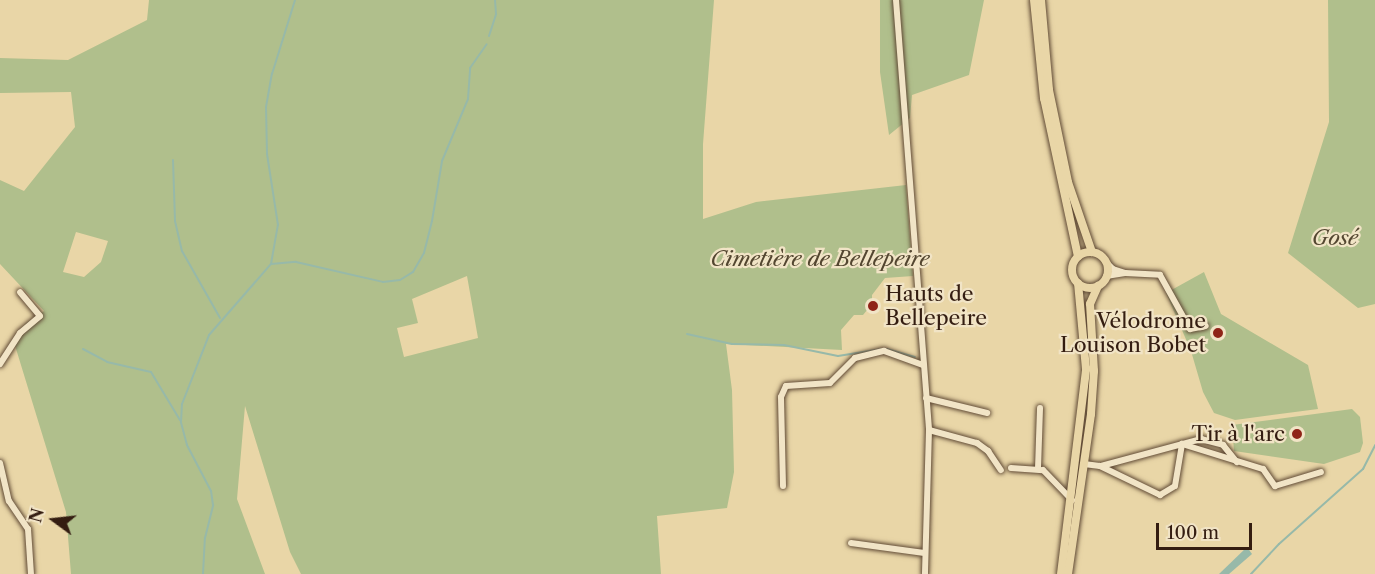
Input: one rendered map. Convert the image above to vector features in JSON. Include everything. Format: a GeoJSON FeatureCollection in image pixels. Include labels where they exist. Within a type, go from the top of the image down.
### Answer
{"type":"FeatureCollection","features":[{"type":"Feature","properties":{"kind":"main road"},"geometry":{"type":"LineString","coordinates":[[1034,0],[1044,98],[1078,256],[1072,273],[1078,283],[1086,369],[1072,500],[1061,574]]}},
{"type":"Feature","properties":{"kind":"main road"},"geometry":{"type":"LineString","coordinates":[[1041,0],[1048,90],[1068,182],[1092,252],[1105,261],[1106,276],[1098,286],[1090,304],[1094,371],[1084,464],[1068,574]]}},
{"type":"Feature","properties":{"kind":"main road"},"geometry":{"type":"LineString","coordinates":[[1078,256],[1092,252]]}},
{"type":"Feature","properties":{"kind":"main road"},"geometry":{"type":"LineString","coordinates":[[1078,283],[1088,288],[1098,286]]}},
{"type":"Feature","properties":{"kind":"street"},"geometry":{"type":"LineString","coordinates":[[896,0],[922,365],[929,430],[925,574]]}},
{"type":"Feature","properties":{"kind":"street"},"geometry":{"type":"LineString","coordinates":[[1105,261],[1113,269],[1125,273]]}},
{"type":"Feature","properties":{"kind":"street"},"geometry":{"type":"LineString","coordinates":[[1106,276],[1125,273],[1160,275],[1190,329],[1206,326]]}},
{"type":"Feature","properties":{"kind":"street"},"geometry":{"type":"LineString","coordinates":[[0,364],[20,333],[40,316],[20,292]]}},
{"type":"Feature","properties":{"kind":"street"},"geometry":{"type":"LineString","coordinates":[[783,486],[781,397],[786,386],[830,383],[855,358],[884,351],[922,365]]}},
{"type":"Feature","properties":{"kind":"street"},"geometry":{"type":"LineString","coordinates":[[926,398],[987,413]]}},
{"type":"Feature","properties":{"kind":"street"},"geometry":{"type":"LineString","coordinates":[[1038,469],[1040,408]]}},
{"type":"Feature","properties":{"kind":"street"},"geometry":{"type":"LineString","coordinates":[[929,430],[977,443],[988,451],[1001,470]]}},
{"type":"Feature","properties":{"kind":"street"},"geometry":{"type":"LineString","coordinates":[[1100,466],[1201,439],[1216,441],[1238,462]]}},
{"type":"Feature","properties":{"kind":"street"},"geometry":{"type":"LineString","coordinates":[[1084,464],[1100,466],[1160,495],[1175,486],[1182,444]]}},
{"type":"Feature","properties":{"kind":"street"},"geometry":{"type":"LineString","coordinates":[[1182,444],[1263,469],[1275,486],[1321,472]]}},
{"type":"Feature","properties":{"kind":"street"},"geometry":{"type":"LineString","coordinates":[[0,463],[9,501],[28,529],[31,574]]}},
{"type":"Feature","properties":{"kind":"street"},"geometry":{"type":"LineString","coordinates":[[1011,468],[1038,469],[1048,474],[1072,500]]}},
{"type":"Feature","properties":{"kind":"street"},"geometry":{"type":"LineString","coordinates":[[851,543],[924,553]]}},
{"type":"Feature","properties":{"kind":"green space","name":"Cimetière de Bellepeire"},"geometry":{"type":"Polygon","coordinates":[[[149,0],[714,0],[703,144],[703,219],[756,202],[906,185],[913,276],[885,278],[872,295],[872,304],[863,315],[854,315],[841,330],[842,350],[726,344],[732,390],[734,472],[727,508],[657,516],[661,574],[301,574],[290,552],[245,406],[237,499],[265,574],[71,574],[66,512],[13,339],[26,323],[44,311],[0,264],[0,180],[24,191],[75,127],[71,92],[0,93],[0,58],[68,60],[147,20],[149,0]],[[76,232],[63,272],[84,277],[101,262],[108,241],[76,232]],[[467,276],[412,299],[418,323],[397,328],[404,357],[478,338],[467,276]]]}},
{"type":"Feature","properties":{"kind":"green space"},"geometry":{"type":"Polygon","coordinates":[[[880,0],[984,0],[969,75],[912,95],[910,118],[889,135],[880,72],[880,0]]]}},
{"type":"Feature","properties":{"kind":"green space","name":"Gosé"},"geometry":{"type":"Polygon","coordinates":[[[1328,0],[1375,0],[1375,304],[1358,308],[1288,253],[1329,122],[1328,0]]]}},
{"type":"Feature","properties":{"kind":"green space","name":"Vélodrome Louison Bobet"},"geometry":{"type":"Polygon","coordinates":[[[1204,272],[1221,314],[1308,365],[1318,409],[1235,420],[1214,413],[1203,392],[1191,351],[1166,293],[1204,272]]]}},
{"type":"Feature","properties":{"kind":"green space","name":"Tir à l'arc"},"geometry":{"type":"Polygon","coordinates":[[[1352,409],[1360,417],[1363,443],[1360,452],[1324,464],[1234,451],[1232,425],[1352,409]]]}},
{"type":"Feature","properties":{"kind":"shaded area"},"geometry":{"type":"Polygon","coordinates":[[[1247,547],[1252,554],[1229,574],[1219,574],[1247,547]]]}},
{"type":"Feature","properties":{"kind":"waterway"},"geometry":{"type":"LineString","coordinates":[[271,264],[278,225],[267,154],[266,107],[272,74],[295,0]]}},
{"type":"Feature","properties":{"kind":"waterway"},"geometry":{"type":"LineString","coordinates":[[489,36],[496,14],[495,0]]}},
{"type":"Feature","properties":{"kind":"waterway"},"geometry":{"type":"LineString","coordinates":[[203,574],[205,538],[213,505],[211,491],[187,445],[181,422],[182,404],[209,335],[271,264],[296,262],[383,282],[400,280],[413,272],[424,253],[442,161],[468,99],[470,68],[487,44]]}},
{"type":"Feature","properties":{"kind":"waterway"},"geometry":{"type":"LineString","coordinates":[[173,160],[175,221],[182,251],[220,318]]}},
{"type":"Feature","properties":{"kind":"waterway"},"geometry":{"type":"LineString","coordinates":[[687,334],[732,344],[784,345],[838,356],[881,349]]}},
{"type":"Feature","properties":{"kind":"waterway"},"geometry":{"type":"LineString","coordinates":[[83,349],[107,362],[151,372],[180,420]]}},
{"type":"Feature","properties":{"kind":"waterway"},"geometry":{"type":"LineString","coordinates":[[887,349],[915,357]]}},
{"type":"Feature","properties":{"kind":"waterway"},"geometry":{"type":"LineString","coordinates":[[1251,574],[1279,544],[1363,469],[1375,445]]}},
{"type":"Feature","properties":{"kind":"place","name":"Hauts de Bellepeire"},"geometry":{"type":"Point","coordinates":[873,306]}},
{"type":"Feature","properties":{"kind":"place","name":"Vélodrome Louison Bobet"},"geometry":{"type":"Point","coordinates":[1218,333]}},
{"type":"Feature","properties":{"kind":"place","name":"Tir à l'arc"},"geometry":{"type":"Point","coordinates":[1297,434]}}]}
